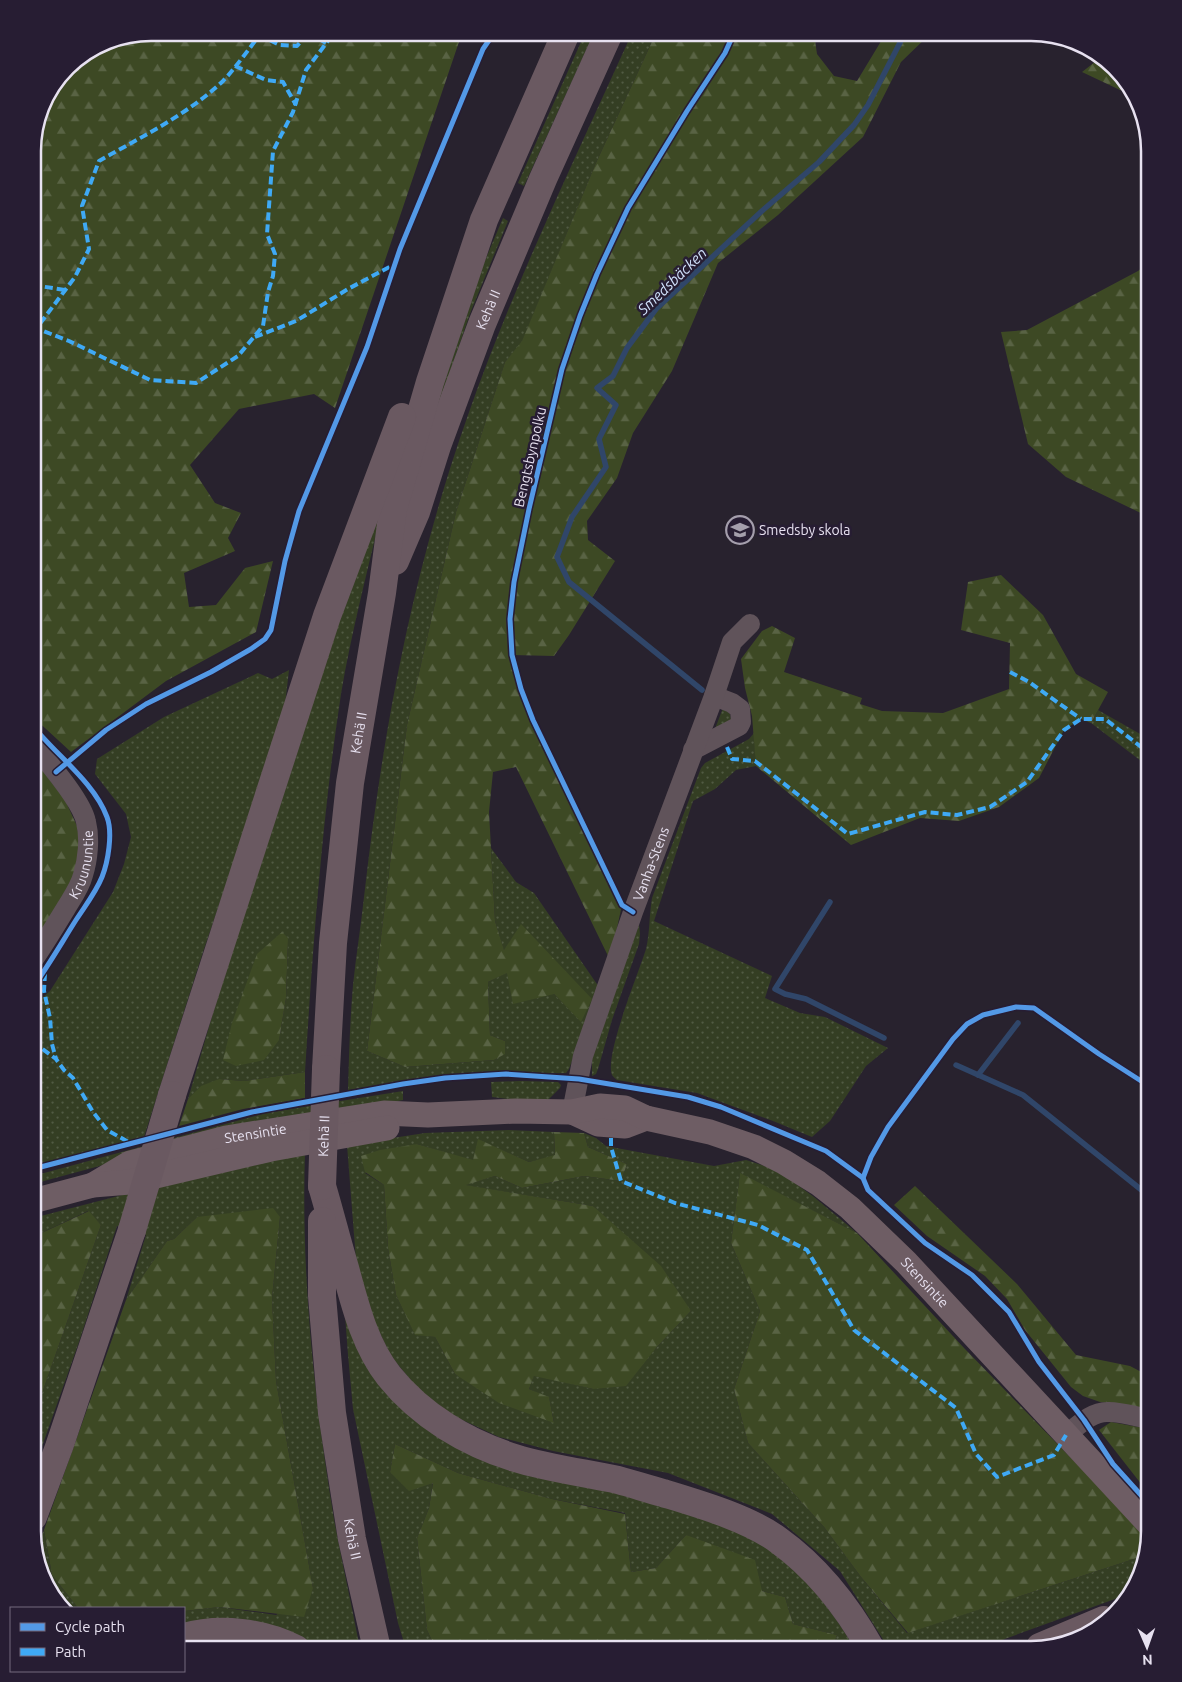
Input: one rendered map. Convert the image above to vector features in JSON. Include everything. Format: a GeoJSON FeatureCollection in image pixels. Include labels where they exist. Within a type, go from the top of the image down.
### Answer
{"type":"FeatureCollection","features":[{"type":"Feature","properties":{"kind":"highway","name":"Kehä II"},"geometry":{"type":"LineString","coordinates":[[375,1641],[352,1539],[332,1413],[322,1296],[322,1186],[326,1069],[334,943],[350,784],[382,592],[392,509],[430,382],[484,220],[562,41]]}},
{"type":"Feature","properties":{"kind":"highway","name":"Kehä II"},"geometry":{"type":"LineString","coordinates":[[382,592],[416,512],[437,446],[482,324],[543,179],[604,41]]}},
{"type":"Feature","properties":{"kind":"highway"},"geometry":{"type":"LineString","coordinates":[[41,1494],[59,1447],[132,1230],[172,1095],[327,616],[441,308],[484,220]]}},
{"type":"Feature","properties":{"kind":"highway"},"geometry":{"type":"LineString","coordinates":[[322,1186],[356,1307],[374,1352],[389,1376],[431,1417],[459,1435],[516,1458],[621,1481],[705,1505],[755,1527],[777,1539],[809,1566],[839,1600],[866,1641]]}},
{"type":"Feature","properties":{"kind":"highway"},"geometry":{"type":"LineString","coordinates":[[352,1539],[390,1641]]}},
{"type":"Feature","properties":{"kind":"highway"},"geometry":{"type":"LineString","coordinates":[[185,1637],[224,1631],[255,1635],[276,1641]]}},
{"type":"Feature","properties":{"kind":"main road","name":"Stensintie"},"geometry":{"type":"LineString","coordinates":[[41,1199],[93,1184],[130,1163],[226,1138],[384,1113],[428,1115],[516,1110],[572,1112],[606,1106],[625,1108],[646,1118],[710,1132],[754,1147],[784,1162],[818,1183],[850,1208],[906,1262],[1141,1514]]}},
{"type":"Feature","properties":{"kind":"street","name":"Vanha-Stens"},"geometry":{"type":"LineString","coordinates":[[572,1112],[583,1056],[633,912],[714,696],[732,642],[750,624]]}},
{"type":"Feature","properties":{"kind":"street"},"geometry":{"type":"LineString","coordinates":[[693,750],[739,726],[741,722],[740,709],[732,703],[714,696]]}},
{"type":"Feature","properties":{"kind":"street","name":"Kruununtie"},"geometry":{"type":"LineString","coordinates":[[41,754],[77,802],[86,821],[87,858],[83,876],[41,949]]}},
{"type":"Feature","properties":{"kind":"street"},"geometry":{"type":"LineString","coordinates":[[1066,1435],[1084,1420],[1106,1412],[1141,1418]]}},
{"type":"Feature","properties":{"kind":"green space"},"geometry":{"type":"Polygon","coordinates":[[[144,41],[459,41],[335,408],[314,394],[239,409],[190,465],[215,503],[241,513],[228,538],[235,551],[184,573],[189,607],[216,605],[245,568],[273,561],[256,632],[166,681],[71,752],[41,724],[41,144],[45,123],[56,96],[64,84],[90,60],[123,45],[144,41]]]}},
{"type":"Feature","properties":{"kind":"green space"},"geometry":{"type":"Polygon","coordinates":[[[581,41],[590,41],[524,186],[518,183],[581,41]]]}},
{"type":"Feature","properties":{"kind":"green space"},"geometry":{"type":"Polygon","coordinates":[[[628,41],[652,41],[595,165],[522,342],[505,362],[456,512],[407,725],[367,1051],[405,1067],[494,1060],[504,1054],[505,1041],[490,1035],[488,982],[508,972],[554,994],[581,1021],[521,925],[504,951],[495,921],[491,848],[516,882],[534,893],[599,987],[566,1073],[456,1075],[348,1090],[353,985],[380,773],[390,713],[415,593],[448,474],[468,415],[505,318],[546,222],[628,41]]]}},
{"type":"Feature","properties":{"kind":"green space"},"geometry":{"type":"Polygon","coordinates":[[[652,41],[815,41],[817,54],[834,76],[857,81],[881,41],[923,41],[901,62],[863,137],[778,215],[718,263],[672,371],[633,433],[617,478],[587,521],[588,540],[615,561],[554,656],[512,655],[521,689],[533,720],[622,905],[610,960],[516,767],[493,772],[489,812],[495,921],[504,950],[521,924],[592,999],[581,1022],[554,994],[513,1004],[507,973],[488,982],[490,1035],[505,1041],[505,1054],[494,1060],[405,1067],[367,1051],[407,725],[456,512],[505,362],[522,341],[595,165],[652,41]]]}},
{"type":"Feature","properties":{"kind":"green space"},"geometry":{"type":"Polygon","coordinates":[[[1095,62],[1109,73],[1122,90],[1120,90],[1082,72],[1095,62]]]}},
{"type":"Feature","properties":{"kind":"green space"},"geometry":{"type":"Polygon","coordinates":[[[503,218],[508,221],[471,311],[421,456],[422,435],[478,277],[503,218]]]}},
{"type":"Feature","properties":{"kind":"green space"},"geometry":{"type":"Polygon","coordinates":[[[1141,269],[1141,513],[1066,477],[1028,444],[1001,332],[1027,330],[1141,269]]]}},
{"type":"Feature","properties":{"kind":"green space"},"geometry":{"type":"Polygon","coordinates":[[[384,501],[350,645],[334,741],[319,882],[305,1072],[244,1081],[219,1079],[188,1099],[255,868],[319,675],[384,501]],[[288,938],[279,1040],[286,998],[288,938]]]}},
{"type":"Feature","properties":{"kind":"green space"},"geometry":{"type":"Polygon","coordinates":[[[1001,575],[1043,615],[1076,674],[1108,692],[1091,723],[1081,719],[1064,730],[1039,778],[999,807],[959,821],[920,818],[851,845],[756,766],[752,716],[745,688],[741,659],[762,631],[772,626],[795,638],[784,672],[862,698],[860,704],[882,711],[943,713],[1009,689],[1010,643],[961,630],[968,582],[1001,575]]]}},
{"type":"Feature","properties":{"kind":"green space"},"geometry":{"type":"Polygon","coordinates":[[[289,670],[284,714],[203,952],[144,1137],[41,1163],[41,999],[50,991],[113,892],[124,864],[131,837],[126,814],[95,774],[97,759],[164,717],[258,673],[272,679],[289,670]]]}},
{"type":"Feature","properties":{"kind":"green space"},"geometry":{"type":"Polygon","coordinates":[[[723,708],[730,714],[731,720],[713,734],[723,708]]]}},
{"type":"Feature","properties":{"kind":"green space"},"geometry":{"type":"Polygon","coordinates":[[[1098,710],[1141,734],[1141,761],[1091,723],[1098,710]]]}},
{"type":"Feature","properties":{"kind":"green space"},"geometry":{"type":"Polygon","coordinates":[[[754,733],[756,766],[736,770],[715,789],[693,801],[654,921],[772,976],[765,998],[800,1013],[825,1017],[888,1048],[866,1066],[830,1121],[812,1137],[697,1093],[617,1080],[612,1075],[611,1065],[617,1033],[646,949],[652,898],[701,768],[705,763],[749,739],[754,733]]]}},
{"type":"Feature","properties":{"kind":"green space"},"geometry":{"type":"Polygon","coordinates":[[[41,768],[65,800],[77,826],[81,851],[73,878],[41,932],[41,768]]]}},
{"type":"Feature","properties":{"kind":"green space"},"geometry":{"type":"Polygon","coordinates":[[[639,924],[639,944],[612,1020],[598,1069],[596,1074],[592,1076],[592,1058],[639,924]]]}},
{"type":"Feature","properties":{"kind":"green space"},"geometry":{"type":"Polygon","coordinates":[[[282,932],[288,938],[286,998],[279,1040],[264,1060],[236,1066],[223,1060],[232,1023],[257,954],[282,932]]]}},
{"type":"Feature","properties":{"kind":"green space"},"geometry":{"type":"Polygon","coordinates":[[[305,1072],[305,1098],[243,1109],[179,1126],[188,1099],[201,1086],[219,1079],[244,1081],[305,1072]]]}},
{"type":"Feature","properties":{"kind":"green space"},"geometry":{"type":"Polygon","coordinates":[[[491,1082],[558,1082],[561,1085],[548,1100],[524,1101],[492,1097],[491,1082]]]}},
{"type":"Feature","properties":{"kind":"green space"},"geometry":{"type":"Polygon","coordinates":[[[403,1091],[403,1100],[192,1141],[41,1182],[41,1174],[266,1113],[403,1091]]]}},
{"type":"Feature","properties":{"kind":"green space"},"geometry":{"type":"Polygon","coordinates":[[[509,1130],[554,1132],[555,1156],[529,1162],[479,1140],[473,1161],[417,1144],[365,1173],[384,1185],[388,1248],[396,1295],[415,1334],[435,1337],[455,1374],[554,1422],[549,1398],[529,1389],[534,1375],[593,1389],[656,1348],[691,1311],[593,1206],[464,1185],[495,1176],[522,1188],[584,1176],[621,1181],[627,1164],[588,1147],[584,1133],[596,1138],[606,1146],[714,1166],[746,1160],[777,1170],[814,1197],[857,1233],[740,1174],[731,1243],[760,1311],[734,1389],[748,1443],[824,1527],[861,1577],[907,1633],[1137,1558],[1126,1586],[1118,1598],[999,1641],[884,1641],[840,1571],[772,1514],[668,1473],[553,1451],[499,1437],[454,1416],[422,1394],[391,1356],[366,1305],[356,1260],[347,1145],[425,1133],[509,1130]]]}},
{"type":"Feature","properties":{"kind":"green space"},"geometry":{"type":"Polygon","coordinates":[[[554,1132],[584,1133],[588,1147],[627,1164],[621,1181],[584,1176],[522,1188],[495,1176],[466,1185],[593,1206],[661,1266],[691,1311],[656,1348],[626,1386],[593,1389],[534,1376],[529,1389],[549,1397],[554,1423],[499,1403],[455,1374],[435,1337],[415,1335],[396,1295],[388,1248],[384,1185],[365,1172],[361,1156],[380,1150],[417,1144],[473,1160],[478,1139],[529,1162],[555,1155],[554,1132]]]}},
{"type":"Feature","properties":{"kind":"green space"},"geometry":{"type":"Polygon","coordinates":[[[305,1152],[304,1198],[307,1290],[320,1428],[334,1519],[358,1641],[283,1641],[185,1628],[185,1611],[220,1607],[276,1615],[313,1588],[276,1381],[272,1298],[280,1217],[197,1217],[174,1239],[167,1241],[126,1300],[146,1235],[117,1226],[41,1449],[41,1396],[101,1225],[88,1211],[41,1233],[41,1216],[262,1159],[305,1152]]]}},
{"type":"Feature","properties":{"kind":"green space"},"geometry":{"type":"Polygon","coordinates":[[[740,1173],[857,1233],[965,1349],[1141,1530],[1137,1558],[908,1633],[861,1577],[824,1527],[748,1443],[734,1389],[760,1311],[731,1243],[740,1173]]]}},
{"type":"Feature","properties":{"kind":"green space"},"geometry":{"type":"Polygon","coordinates":[[[915,1186],[1017,1284],[1076,1355],[1130,1366],[1141,1372],[1141,1409],[1132,1406],[1100,1402],[1083,1396],[1071,1387],[1025,1330],[1007,1299],[985,1276],[927,1236],[894,1205],[915,1186]]]}},
{"type":"Feature","properties":{"kind":"green space"},"geometry":{"type":"Polygon","coordinates":[[[273,1208],[280,1217],[272,1298],[276,1381],[313,1588],[304,1617],[220,1607],[185,1611],[185,1607],[77,1607],[52,1575],[44,1530],[126,1300],[167,1241],[174,1239],[197,1217],[273,1208]]]}},
{"type":"Feature","properties":{"kind":"green space"},"geometry":{"type":"Polygon","coordinates":[[[89,1211],[101,1225],[41,1396],[41,1233],[89,1211]]]}},
{"type":"Feature","properties":{"kind":"green space"},"geometry":{"type":"Polygon","coordinates":[[[344,1302],[417,1416],[724,1524],[754,1539],[766,1546],[807,1583],[828,1608],[850,1641],[835,1641],[837,1635],[793,1624],[785,1597],[762,1591],[686,1535],[656,1568],[631,1572],[625,1513],[552,1499],[458,1473],[395,1444],[390,1472],[433,1482],[429,1508],[417,1538],[427,1630],[432,1641],[404,1641],[398,1623],[353,1409],[344,1302]]]}},
{"type":"Feature","properties":{"kind":"green space"},"geometry":{"type":"Polygon","coordinates":[[[1111,1422],[1141,1428],[1141,1484],[1099,1430],[1111,1422]]]}},
{"type":"Feature","properties":{"kind":"green space"},"geometry":{"type":"Polygon","coordinates":[[[395,1444],[458,1473],[552,1499],[625,1514],[631,1572],[656,1568],[686,1535],[755,1560],[762,1591],[785,1597],[793,1624],[837,1635],[835,1641],[432,1641],[427,1630],[417,1538],[429,1508],[433,1483],[409,1491],[390,1472],[395,1444]]]}},
{"type":"Feature","properties":{"kind":"green space"},"geometry":{"type":"Polygon","coordinates":[[[44,1530],[52,1575],[77,1607],[71,1607],[56,1586],[45,1559],[41,1536],[44,1530]]]}},
{"type":"Feature","properties":{"kind":"waterway","name":"Smedsbäcken"},"geometry":{"type":"LineString","coordinates":[[702,690],[569,582],[557,557],[572,517],[606,467],[599,439],[616,405],[597,388],[613,376],[627,348],[656,309],[763,210],[819,162],[854,125],[868,105],[901,41]]}},
{"type":"Feature","properties":{"kind":"waterway"},"geometry":{"type":"LineString","coordinates":[[830,902],[775,989],[785,994],[806,999],[884,1038]]}},
{"type":"Feature","properties":{"kind":"waterway"},"geometry":{"type":"LineString","coordinates":[[978,1075],[1018,1023]]}},
{"type":"Feature","properties":{"kind":"waterway"},"geometry":{"type":"LineString","coordinates":[[956,1065],[1023,1095],[1141,1190]]}},
{"type":"Feature","properties":{"kind":"marked path"},"geometry":{"type":"LineString","coordinates":[[41,322],[75,277],[89,249],[82,206],[99,161],[163,125],[209,93],[227,77],[255,41]]}},
{"type":"Feature","properties":{"kind":"marked path"},"geometry":{"type":"LineString","coordinates":[[272,41],[280,45],[297,46],[301,41]]}},
{"type":"Feature","properties":{"kind":"marked path"},"geometry":{"type":"LineString","coordinates":[[41,330],[69,341],[150,380],[196,383],[238,356],[263,326],[268,292],[273,276],[275,254],[267,234],[273,151],[293,112],[306,70],[328,41]]}},
{"type":"Feature","properties":{"kind":"marked path"},"geometry":{"type":"LineString","coordinates":[[235,66],[266,80],[283,82],[296,105]]}},
{"type":"Feature","properties":{"kind":"marked path"},"geometry":{"type":"LineString","coordinates":[[255,337],[296,321],[348,289],[395,264]]}},
{"type":"Feature","properties":{"kind":"marked path"},"geometry":{"type":"LineString","coordinates":[[41,286],[65,290]]}},
{"type":"Feature","properties":{"kind":"marked path"},"geometry":{"type":"LineString","coordinates":[[1010,672],[1029,682],[1081,719]]}},
{"type":"Feature","properties":{"kind":"marked path"},"geometry":{"type":"LineString","coordinates":[[727,747],[732,759],[755,761],[848,834],[925,812],[957,815],[990,807],[1027,782],[1064,730],[1081,719],[1105,719],[1141,747]]}},
{"type":"Feature","properties":{"kind":"marked path"},"geometry":{"type":"LineString","coordinates":[[45,973],[44,991],[56,1059]]}},
{"type":"Feature","properties":{"kind":"marked path"},"geometry":{"type":"LineString","coordinates":[[41,1048],[56,1059],[73,1078],[93,1112],[107,1130],[132,1144]]}},
{"type":"Feature","properties":{"kind":"marked path"},"geometry":{"type":"LineString","coordinates":[[611,1138],[611,1147],[621,1181],[675,1203],[758,1225],[807,1250],[854,1330],[956,1408],[976,1454],[997,1477],[1054,1455],[1066,1435]]}},
{"type":"Feature","properties":{"kind":"cycle path"},"geometry":{"type":"LineString","coordinates":[[56,772],[106,730],[146,704],[211,672],[251,649],[265,639],[271,630],[285,561],[299,511],[367,347],[400,249],[483,49],[488,41]]}},
{"type":"Feature","properties":{"kind":"cycle path","name":"Bengtsbynpolku"},"geometry":{"type":"LineString","coordinates":[[633,912],[622,905],[533,720],[521,689],[512,655],[510,619],[514,582],[562,369],[580,316],[597,274],[628,208],[725,53],[730,41]]}},
{"type":"Feature","properties":{"kind":"cycle path"},"geometry":{"type":"LineString","coordinates":[[41,736],[74,769],[93,792],[107,817],[110,839],[106,864],[100,883],[41,975]]}},
{"type":"Feature","properties":{"kind":"cycle path"},"geometry":{"type":"LineString","coordinates":[[863,1178],[871,1157],[888,1127],[953,1039],[967,1024],[983,1015],[1016,1007],[1034,1008],[1141,1081]]}},
{"type":"Feature","properties":{"kind":"cycle path"},"geometry":{"type":"LineString","coordinates":[[41,1167],[252,1112],[445,1078],[506,1074],[579,1079],[688,1097],[721,1107],[826,1151],[863,1178],[868,1190],[925,1243],[972,1275],[1009,1312],[1039,1362],[1084,1420],[1113,1464],[1141,1495]]}},
{"type":"Feature","properties":{"kind":"place","name":"Smedsby skola"},"geometry":{"type":"Point","coordinates":[740,530]}}]}
